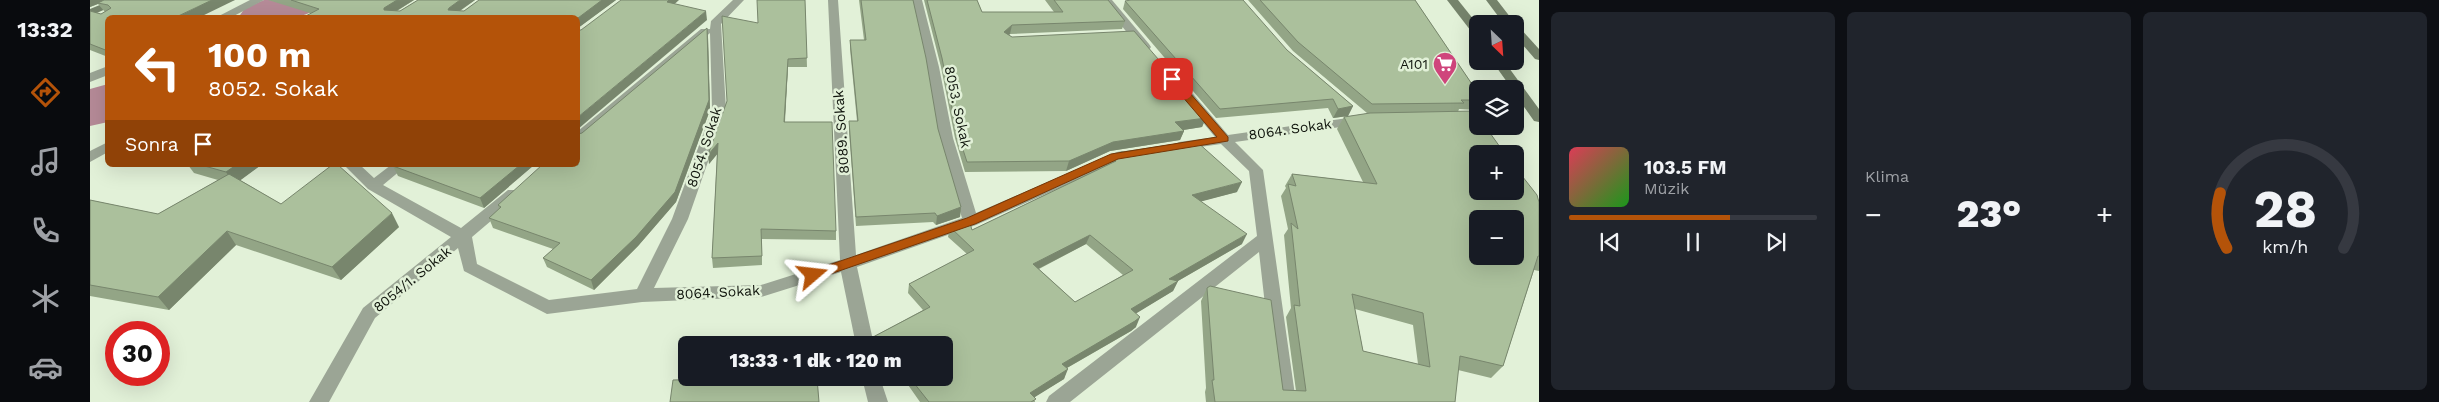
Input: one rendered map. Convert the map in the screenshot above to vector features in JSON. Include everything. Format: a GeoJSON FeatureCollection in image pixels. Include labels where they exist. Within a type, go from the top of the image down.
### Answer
{"type":"FeatureCollection","features":[{"type":"Feature","properties":{"kind":"street"},"geometry":{"type":"LineString","coordinates":[[90,14],[121,0]]}},
{"type":"Feature","properties":{"kind":"street"},"geometry":{"type":"LineString","coordinates":[[226,15],[259,0]]}},
{"type":"Feature","properties":{"kind":"street"},"geometry":{"type":"LineString","coordinates":[[580,136],[715,23],[739,0]]}},
{"type":"Feature","properties":{"kind":"street","name":"8089. Sokak"},"geometry":{"type":"LineString","coordinates":[[833,0],[843,146],[848,264],[863,336]]}},
{"type":"Feature","properties":{"kind":"street","name":"8053. Sokak"},"geometry":{"type":"LineString","coordinates":[[917,0],[933,67],[946,138],[971,221]]}},
{"type":"Feature","properties":{"kind":"street"},"geometry":{"type":"LineString","coordinates":[[1452,0],[1469,22]]}},
{"type":"Feature","properties":{"kind":"street"},"geometry":{"type":"LineString","coordinates":[[1490,0],[1502,15]]}},
{"type":"Feature","properties":{"kind":"street"},"geometry":{"type":"LineString","coordinates":[[1108,3],[1128,4]]}},
{"type":"Feature","properties":{"kind":"street"},"geometry":{"type":"LineString","coordinates":[[1108,3],[1153,56]]}},
{"type":"Feature","properties":{"kind":"street"},"geometry":{"type":"LineString","coordinates":[[90,14],[105,17]]}},
{"type":"Feature","properties":{"kind":"street","name":"8054. Sokak"},"geometry":{"type":"LineString","coordinates":[[642,295],[680,219],[719,110],[715,23]]}},
{"type":"Feature","properties":{"kind":"street"},"geometry":{"type":"LineString","coordinates":[[1117,34],[1134,34]]}},
{"type":"Feature","properties":{"kind":"street"},"geometry":{"type":"LineString","coordinates":[[1524,39],[1539,56]]}},
{"type":"Feature","properties":{"kind":"street"},"geometry":{"type":"LineString","coordinates":[[1504,70],[1539,118]]}},
{"type":"Feature","properties":{"kind":"street"},"geometry":{"type":"LineString","coordinates":[[90,78],[105,71]]}},
{"type":"Feature","properties":{"kind":"street"},"geometry":{"type":"LineString","coordinates":[[1179,86],[1224,139],[1256,170],[1286,402]]}},
{"type":"Feature","properties":{"kind":"street"},"geometry":{"type":"LineString","coordinates":[[1348,106],[1363,119]]}},
{"type":"Feature","properties":{"kind":"street","name":"8064. Sokak"},"geometry":{"type":"LineString","coordinates":[[1160,149],[1363,119],[1382,119]]}},
{"type":"Feature","properties":{"kind":"street"},"geometry":{"type":"LineString","coordinates":[[90,157],[105,148]]}},
{"type":"Feature","properties":{"kind":"street","name":"8064. Sokak"},"geometry":{"type":"LineString","coordinates":[[464,237],[470,267],[547,306],[642,295],[760,292],[848,264],[971,221],[1115,156],[1133,153]]}},
{"type":"Feature","properties":{"kind":"street"},"geometry":{"type":"LineString","coordinates":[[352,167],[373,186],[464,237]]}},
{"type":"Feature","properties":{"kind":"street"},"geometry":{"type":"LineString","coordinates":[[373,186],[397,167]]}},
{"type":"Feature","properties":{"kind":"street","name":"8054/1. Sokak"},"geometry":{"type":"LineString","coordinates":[[319,402],[369,313],[464,237],[524,185]]}},
{"type":"Feature","properties":{"kind":"street"},"geometry":{"type":"LineString","coordinates":[[1056,402],[1264,239]]}},
{"type":"Feature","properties":{"kind":"street"},"geometry":{"type":"LineString","coordinates":[[874,386],[878,402]]}},
{"type":"Feature","properties":{"kind":"building"},"geometry":{"type":"Polygon","coordinates":[[[104,0],[212,0],[180,15],[105,15],[105,50],[90,44],[90,11],[101,14],[111,8],[108,5],[98,3],[104,0]]]}},
{"type":"Feature","properties":{"kind":"building"},"geometry":{"type":"Polygon","coordinates":[[[291,0],[397,0],[384,8],[384,10],[400,11],[418,0],[460,0],[448,10],[464,11],[479,0],[602,0],[580,16],[308,15],[319,9],[291,0]]]}},
{"type":"Feature","properties":{"kind":"building"},"geometry":{"type":"Polygon","coordinates":[[[621,0],[669,0],[667,2],[706,11],[580,115],[581,30],[621,0]]]}},
{"type":"Feature","properties":{"kind":"building"},"geometry":{"type":"Polygon","coordinates":[[[757,0],[805,0],[807,58],[788,59],[784,122],[832,122],[836,231],[761,229],[762,256],[712,258],[718,143],[708,155],[727,101],[722,16],[758,23],[757,0]]]}},
{"type":"Feature","properties":{"kind":"building"},"geometry":{"type":"Polygon","coordinates":[[[861,0],[913,0],[926,58],[938,129],[961,207],[937,216],[935,213],[856,217],[849,121],[858,121],[850,40],[866,40],[861,0]]]}},
{"type":"Feature","properties":{"kind":"building"},"geometry":{"type":"Polygon","coordinates":[[[927,0],[977,0],[982,12],[1063,12],[1054,0],[1108,0],[1125,21],[1012,25],[1004,32],[1012,37],[1134,31],[1202,110],[1199,111],[1206,118],[1175,122],[1184,131],[1113,142],[1069,161],[967,162],[956,128],[942,58],[927,0]]]}},
{"type":"Feature","properties":{"kind":"building"},"geometry":{"type":"Polygon","coordinates":[[[1243,0],[1287,50],[1353,106],[1338,109],[1333,99],[1220,109],[1125,1],[1243,0]]]}},
{"type":"Feature","properties":{"kind":"building"},"geometry":{"type":"Polygon","coordinates":[[[1260,0],[1415,0],[1469,80],[1469,100],[1461,100],[1464,103],[1372,104],[1298,42],[1260,0]]]}},
{"type":"Feature","properties":{"kind":"building"},"geometry":{"type":"Polygon","coordinates":[[[707,28],[709,100],[675,192],[636,237],[591,280],[543,258],[560,243],[489,218],[501,207],[498,205],[540,167],[580,167],[580,134],[707,28]]]}},
{"type":"Feature","properties":{"kind":"building"},"geometry":{"type":"Polygon","coordinates":[[[1469,111],[1469,135],[1491,135],[1499,145],[1469,145],[1469,200],[1524,200],[1524,178],[1537,195],[1539,202],[1539,256],[1503,366],[1460,356],[1455,402],[1215,402],[1207,288],[1210,286],[1271,300],[1283,390],[1306,391],[1294,305],[1300,306],[1291,223],[1298,229],[1288,184],[1296,186],[1292,174],[1377,184],[1344,117],[1370,113],[1469,111]],[[1352,294],[1363,351],[1430,367],[1423,313],[1352,294]]]}},
{"type":"Feature","properties":{"kind":"building"},"geometry":{"type":"Polygon","coordinates":[[[1196,141],[1242,182],[1192,195],[1247,234],[1169,279],[1178,281],[1131,309],[1140,317],[1135,321],[1062,364],[1068,369],[1030,393],[1036,399],[1031,402],[929,402],[916,386],[953,386],[953,336],[875,336],[930,307],[909,284],[974,250],[950,227],[969,220],[972,230],[1116,161],[1103,161],[1122,152],[1196,141]],[[1090,235],[1033,264],[1075,302],[1133,270],[1090,235]]]}},
{"type":"Feature","properties":{"kind":"building"},"geometry":{"type":"Polygon","coordinates":[[[208,167],[233,167],[226,172],[208,167]]]}},
{"type":"Feature","properties":{"kind":"building"},"geometry":{"type":"Polygon","coordinates":[[[329,167],[340,167],[392,213],[332,267],[227,231],[158,297],[90,285],[90,200],[158,214],[229,174],[281,204],[329,167]]]}},
{"type":"Feature","properties":{"kind":"building"},"geometry":{"type":"Polygon","coordinates":[[[396,167],[518,167],[480,198],[396,167]]]}},
{"type":"Feature","properties":{"kind":"building"},"geometry":{"type":"Polygon","coordinates":[[[673,380],[678,380],[678,386],[818,386],[819,402],[670,402],[673,380]]]}},
{"type":"Feature","properties":{"kind":"waterway"},"geometry":{"type":"LineString","coordinates":[[268,15],[302,0]]}},
{"type":"Feature","properties":{"kind":"waterway"},"geometry":{"type":"LineString","coordinates":[[90,110],[105,102]]}},
{"type":"Feature","properties":{"kind":"place","name":"A101"},"geometry":{"type":"Point","coordinates":[1445,85]}},
{"type":"Feature","properties":{"kind":"route"},"geometry":{"type":"LineString","coordinates":[[813,275],[971,221],[1115,156],[1224,139],[1172,79]]}}]}
